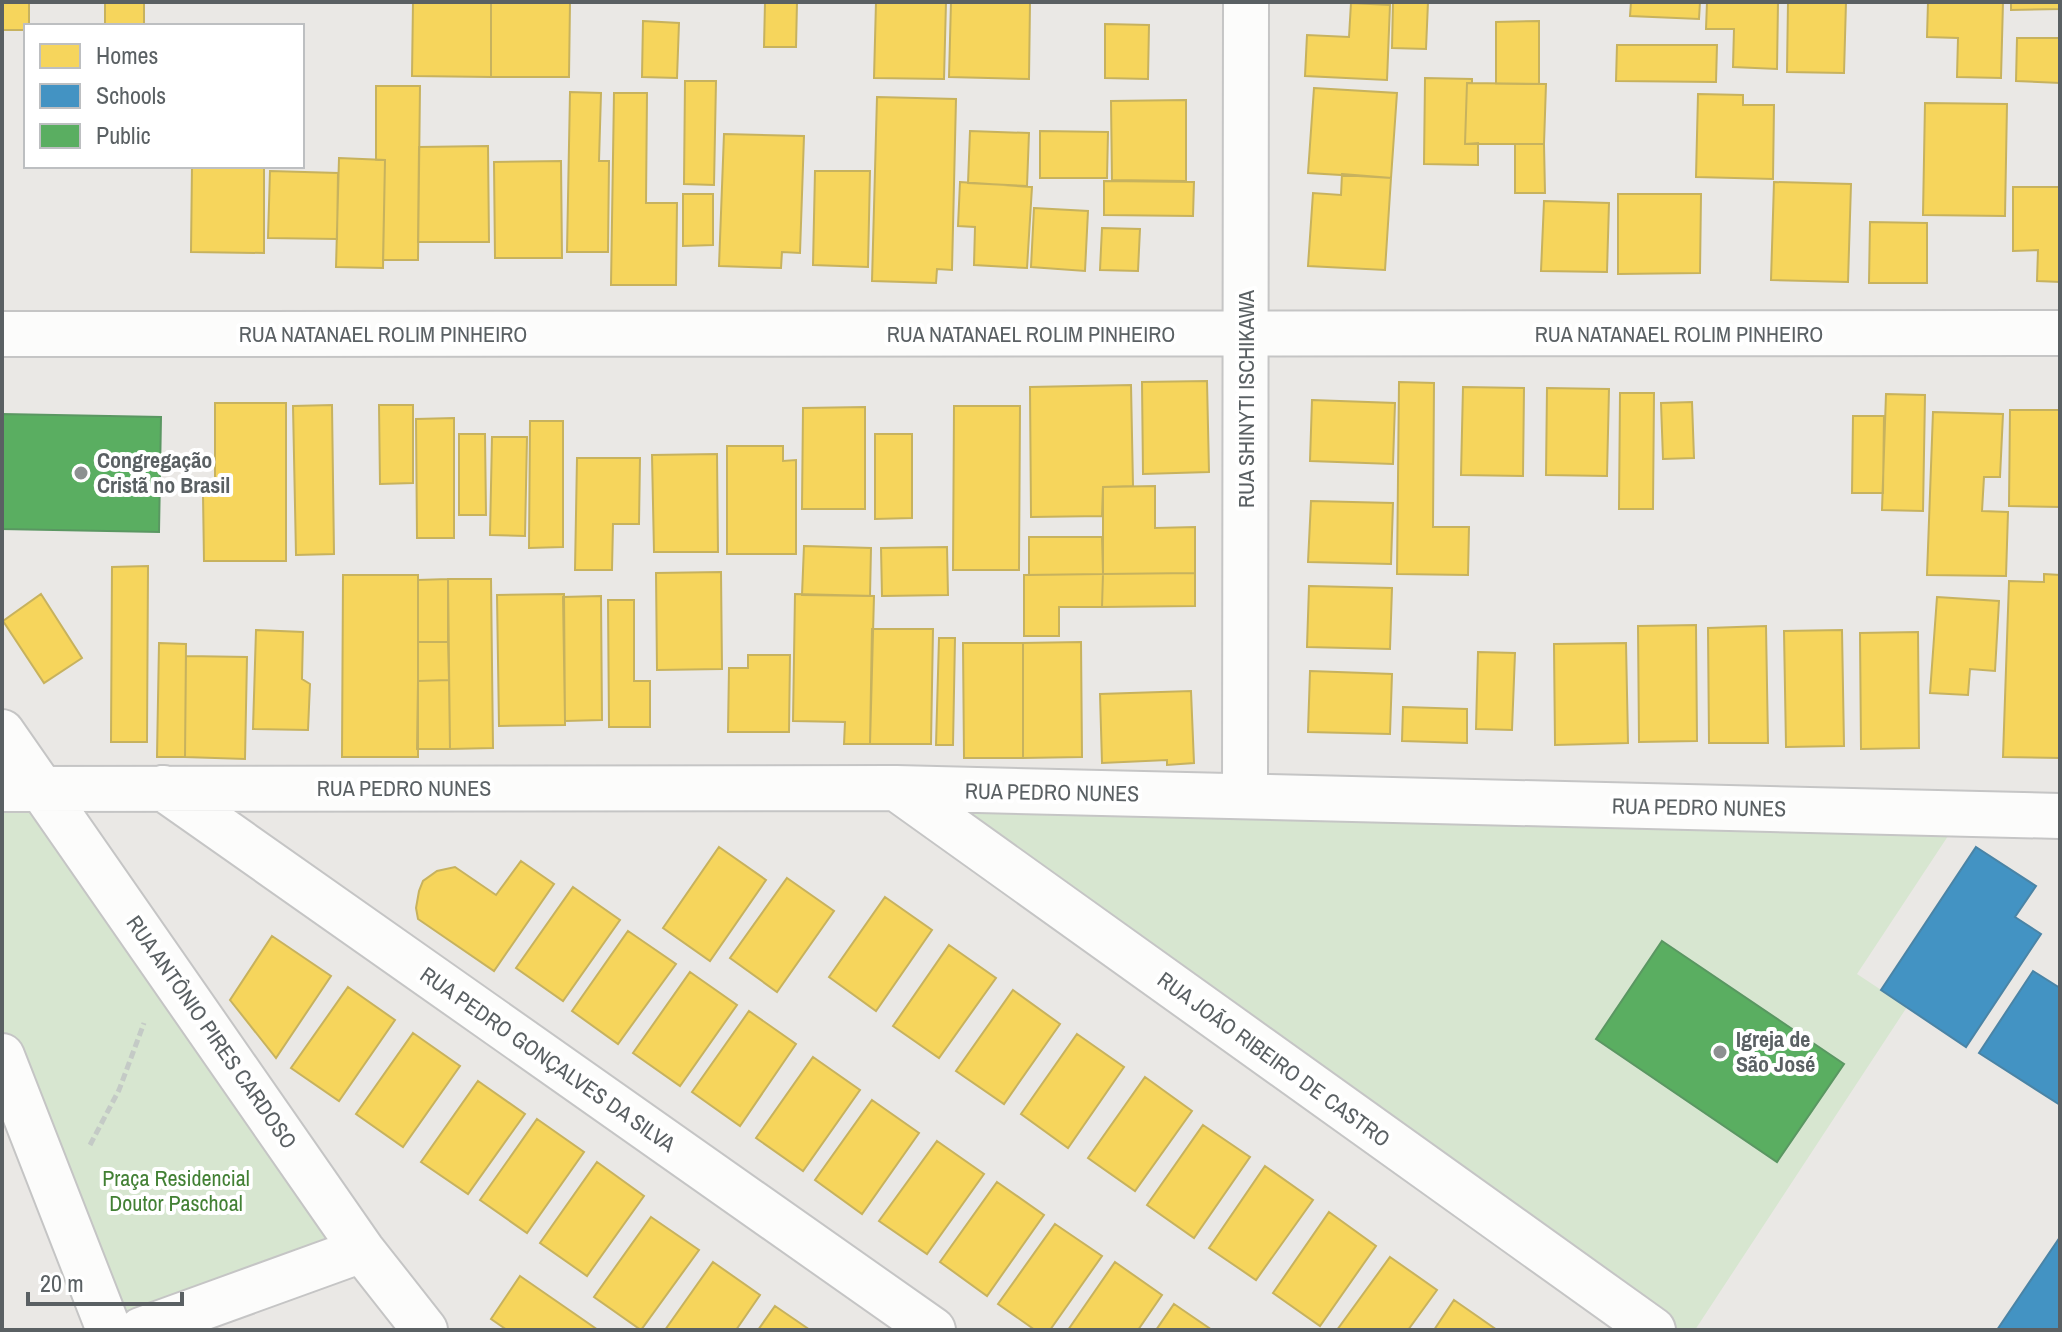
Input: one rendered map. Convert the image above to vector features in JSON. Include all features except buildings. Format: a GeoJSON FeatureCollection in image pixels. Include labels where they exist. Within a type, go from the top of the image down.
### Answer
{"type":"FeatureCollection","features":[{"type":"Feature","properties":{"kind":"street","name":"RUA SHINYTI ISCHIKAWA"},"geometry":{"type":"LineString","coordinates":[[1245,796],[1246,2]]}},
{"type":"Feature","properties":{"kind":"street","name":"RUA NATANAEL ROLIM PINHEIRO"},"geometry":{"type":"LineString","coordinates":[[2,334],[2060,333]]}},
{"type":"Feature","properties":{"kind":"street","name":"RUA ANTÔNIO PIRES CARDOSO"},"geometry":{"type":"LineString","coordinates":[[2,732],[22,789],[166,966],[362,1250],[425,1330]]}},
{"type":"Feature","properties":{"kind":"street","name":"RUA PEDRO GONÇALVES DA SILVA"},"geometry":{"type":"LineString","coordinates":[[163,788],[933,1330]]}},
{"type":"Feature","properties":{"kind":"street","name":"RUA PEDRO NUNES"},"geometry":{"type":"LineString","coordinates":[[22,789],[896,788],[2060,816]]}},
{"type":"Feature","properties":{"kind":"street","name":"RUA JOÃO RIBEIRO DE CASTRO"},"geometry":{"type":"LineString","coordinates":[[896,788],[1653,1330]]}},
{"type":"Feature","properties":{"kind":"street"},"geometry":{"type":"LineString","coordinates":[[2,1056],[109,1330]]}},
{"type":"Feature","properties":{"kind":"street"},"geometry":{"type":"LineString","coordinates":[[141,1330],[362,1250]]}},
{"type":"Feature","properties":{"kind":"path"},"geometry":{"type":"LineString","coordinates":[[55,1190],[79,1163],[119,1090],[166,966]]}},
{"type":"Feature","properties":{"kind":"green space","name":"Praça Residencial Doutor Paschoal"},"geometry":{"type":"Polygon","coordinates":[[[2,753],[347,1245],[117,1329],[2,1065],[2,753]]]}},
{"type":"Feature","properties":{"kind":"green space"},"geometry":{"type":"Polygon","coordinates":[[[936,803],[1950,833],[1857,974],[1907,1007],[1695,1330],[1679,1330],[936,803]]]}},
{"type":"Feature","properties":{"kind":"place","name":"Congregação Cristã no Brasil"},"geometry":{"type":"Point","coordinates":[81,473]}},
{"type":"Feature","properties":{"kind":"place","name":"Igreja de São José"},"geometry":{"type":"Point","coordinates":[1720,1052]}}]}
